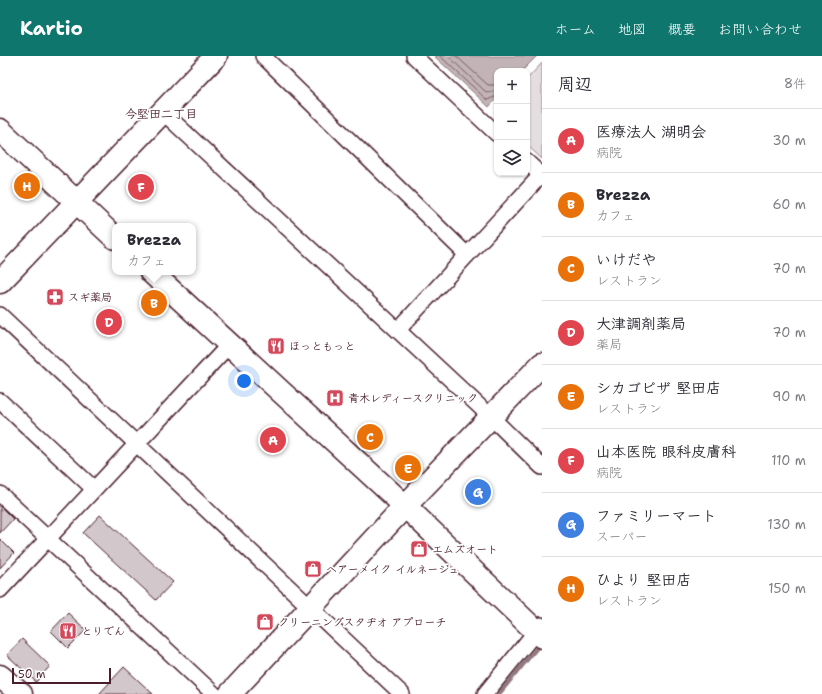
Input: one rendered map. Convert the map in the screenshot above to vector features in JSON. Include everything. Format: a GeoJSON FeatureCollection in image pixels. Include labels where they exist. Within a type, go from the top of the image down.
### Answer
{"type":"FeatureCollection","features":[{"type":"Feature","properties":{"kind":"street"},"geometry":{"type":"LineString","coordinates":[[0,282],[216,56]]}},
{"type":"Feature","properties":{"kind":"street"},"geometry":{"type":"LineString","coordinates":[[263,56],[467,255]]}},
{"type":"Feature","properties":{"kind":"street"},"geometry":{"type":"LineString","coordinates":[[414,56],[494,131]]}},
{"type":"Feature","properties":{"kind":"street"},"geometry":{"type":"LineString","coordinates":[[163,112],[492,418],[542,467]]}},
{"type":"Feature","properties":{"kind":"street"},"geometry":{"type":"LineString","coordinates":[[0,130],[112,235]]}},
{"type":"Feature","properties":{"kind":"street"},"geometry":{"type":"LineString","coordinates":[[398,330],[542,176],[530,165]]}},
{"type":"Feature","properties":{"kind":"street"},"geometry":{"type":"LineString","coordinates":[[155,275],[540,631],[486,694]]}},
{"type":"Feature","properties":{"kind":"street"},"geometry":{"type":"LineString","coordinates":[[0,315],[402,694]]}},
{"type":"Feature","properties":{"kind":"street"},"geometry":{"type":"LineString","coordinates":[[0,590],[228,344]]}},
{"type":"Feature","properties":{"kind":"street"},"geometry":{"type":"LineString","coordinates":[[230,694],[405,506],[492,418],[542,364]]}},
{"type":"Feature","properties":{"kind":"street"},"geometry":{"type":"LineString","coordinates":[[0,401],[94,489]]}},
{"type":"Feature","properties":{"kind":"street"},"geometry":{"type":"LineString","coordinates":[[0,494],[214,694]]}},
{"type":"Feature","properties":{"kind":"street"},"geometry":{"type":"LineString","coordinates":[[0,676],[21,694]]}},
{"type":"Feature","properties":{"kind":"shaded area"},"geometry":{"type":"Polygon","coordinates":[[[542,63],[542,159],[530,148],[530,76],[542,63]]]}},
{"type":"Feature","properties":{"kind":"water"},"geometry":{"type":"Polygon","coordinates":[[[434,56],[537,56],[525,68],[494,68],[494,101],[489,107],[434,56]]]}},
{"type":"Feature","properties":{"kind":"building"},"geometry":{"type":"Polygon","coordinates":[[[0,506],[13,519],[0,533],[0,506]]]}},
{"type":"Feature","properties":{"kind":"building"},"geometry":{"type":"Polygon","coordinates":[[[100,515],[173,582],[156,600],[83,533],[100,515]]]}},
{"type":"Feature","properties":{"kind":"building"},"geometry":{"type":"Polygon","coordinates":[[[0,539],[14,553],[0,568],[0,539]]]}},
{"type":"Feature","properties":{"kind":"building","name":"とりでん"},"geometry":{"type":"Polygon","coordinates":[[[68,613],[86,630],[68,648],[51,631],[68,613]]]}},
{"type":"Feature","properties":{"kind":"building"},"geometry":{"type":"Polygon","coordinates":[[[22,639],[50,666],[36,682],[7,655],[22,639]]]}},
{"type":"Feature","properties":{"kind":"building"},"geometry":{"type":"Polygon","coordinates":[[[124,667],[153,694],[99,694],[124,667]]]}},
{"type":"Feature","properties":{"kind":"waterway"},"geometry":{"type":"LineString","coordinates":[[499,694],[541,643]]}},
{"type":"Feature","properties":{"kind":"place","name":"ひより 堅田店"},"geometry":{"type":"Point","coordinates":[27,186]}},
{"type":"Feature","properties":{"kind":"place","name":"山本医院 眼科皮膚科"},"geometry":{"type":"Point","coordinates":[141,187]}},
{"type":"Feature","properties":{"kind":"place","name":"スギ薬局"},"geometry":{"type":"Point","coordinates":[55,297]}},
{"type":"Feature","properties":{"kind":"place","name":"Brezza"},"geometry":{"type":"Point","coordinates":[154,303]}},
{"type":"Feature","properties":{"kind":"place","name":"大津調剤薬局"},"geometry":{"type":"Point","coordinates":[109,322]}},
{"type":"Feature","properties":{"kind":"place","name":"ほっともっと"},"geometry":{"type":"Point","coordinates":[276,346]}},
{"type":"Feature","properties":{"kind":"place","name":"青木レディースクリニック"},"geometry":{"type":"Point","coordinates":[335,398]}},
{"type":"Feature","properties":{"kind":"place","name":"いけだや"},"geometry":{"type":"Point","coordinates":[370,437]}},
{"type":"Feature","properties":{"kind":"place","name":"医療法人 湖明会"},"geometry":{"type":"Point","coordinates":[273,440]}},
{"type":"Feature","properties":{"kind":"place","name":"シカゴピザ 堅田店"},"geometry":{"type":"Point","coordinates":[408,468]}},
{"type":"Feature","properties":{"kind":"place","name":"ファミリーマート"},"geometry":{"type":"Point","coordinates":[478,492]}},
{"type":"Feature","properties":{"kind":"place","name":"エムズオート"},"geometry":{"type":"Point","coordinates":[419,549]}},
{"type":"Feature","properties":{"kind":"place","name":"ヘアーメイク イルネージュ"},"geometry":{"type":"Point","coordinates":[313,569]}},
{"type":"Feature","properties":{"kind":"place","name":"クリーニングスタヂオ アプローチ"},"geometry":{"type":"Point","coordinates":[265,622]}},
{"type":"Feature","properties":{"kind":"place","name":"とりでん"},"geometry":{"type":"Point","coordinates":[68,631]}},
{"type":"Feature","properties":{"kind":"district","name":"今堅田二丁目"},"geometry":{"type":"Point","coordinates":[161,114]}}]}
